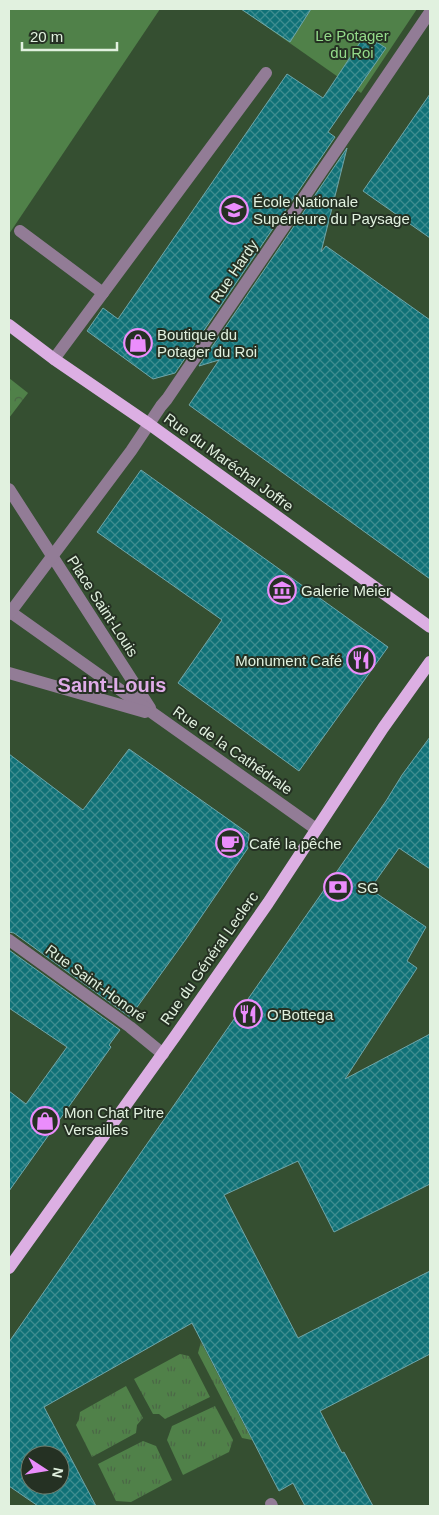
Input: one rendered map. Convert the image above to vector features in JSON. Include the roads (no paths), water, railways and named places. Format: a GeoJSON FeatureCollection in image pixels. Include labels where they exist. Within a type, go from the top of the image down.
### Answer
{"type":"FeatureCollection","features":[{"type":"Feature","properties":{"kind":"main road","name":"Rue du Maréchal Joffre"},"geometry":{"type":"LineString","coordinates":[[9,325],[430,627]]}},
{"type":"Feature","properties":{"kind":"main road","name":"Rue du Général Leclerc"},"geometry":{"type":"LineString","coordinates":[[9,1268],[163,1054],[268,903],[430,662]]}},
{"type":"Feature","properties":{"kind":"street","name":"Rue Hardy"},"geometry":{"type":"LineString","coordinates":[[9,613],[149,424],[430,12]]}},
{"type":"Feature","properties":{"kind":"street"},"geometry":{"type":"LineString","coordinates":[[54,359],[266,73]]}},
{"type":"Feature","properties":{"kind":"street"},"geometry":{"type":"LineString","coordinates":[[20,231],[103,292]]}},
{"type":"Feature","properties":{"kind":"street","name":"Place Saint-Louis"},"geometry":{"type":"LineString","coordinates":[[9,489],[154,715]]}},
{"type":"Feature","properties":{"kind":"street","name":"Rue de la Cathédrale"},"geometry":{"type":"LineString","coordinates":[[9,613],[316,829]]}},
{"type":"Feature","properties":{"kind":"street"},"geometry":{"type":"LineString","coordinates":[[9,673],[154,715]]}},
{"type":"Feature","properties":{"kind":"street","name":"Rue Saint-Honoré"},"geometry":{"type":"LineString","coordinates":[[9,940],[163,1054]]}},
{"type":"Feature","properties":{"kind":"place","name":"École Nationale Supérieure du Paysage"},"geometry":{"type":"Point","coordinates":[234,210]}},
{"type":"Feature","properties":{"kind":"place","name":"Boutique du Potager du Roi"},"geometry":{"type":"Point","coordinates":[138,343]}},
{"type":"Feature","properties":{"kind":"place","name":"Galerie Meier"},"geometry":{"type":"Point","coordinates":[282,590]}},
{"type":"Feature","properties":{"kind":"place","name":"Monument Café"},"geometry":{"type":"Point","coordinates":[361,660]}},
{"type":"Feature","properties":{"kind":"place","name":"Café la pêche"},"geometry":{"type":"Point","coordinates":[230,843]}},
{"type":"Feature","properties":{"kind":"place","name":"SG"},"geometry":{"type":"Point","coordinates":[338,887]}},
{"type":"Feature","properties":{"kind":"place","name":"O'Bottega"},"geometry":{"type":"Point","coordinates":[248,1014]}},
{"type":"Feature","properties":{"kind":"place","name":"Mon Chat Pitre Versailles"},"geometry":{"type":"Point","coordinates":[45,1121]}},
{"type":"Feature","properties":{"kind":"district","name":"Saint-Louis"},"geometry":{"type":"Point","coordinates":[112,685]}},
{"type":"Feature","properties":{"kind":"park label","name":"Le Potager du Roi"},"geometry":{"type":"Point","coordinates":[352,44]}}]}
